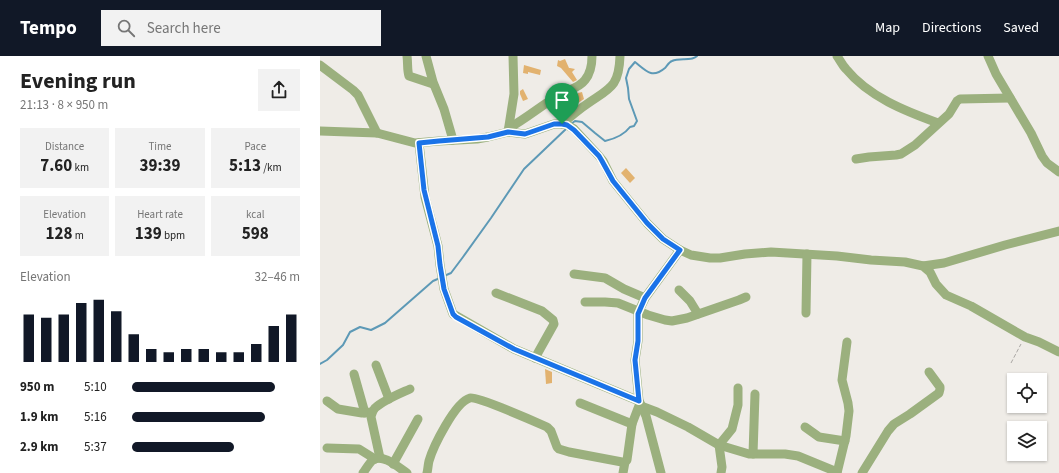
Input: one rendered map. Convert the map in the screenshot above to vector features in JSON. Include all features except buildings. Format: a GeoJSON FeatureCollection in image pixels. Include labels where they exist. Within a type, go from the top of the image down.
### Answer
{"type":"FeatureCollection","features":[{"type":"Feature","properties":{"kind":"street"},"geometry":{"type":"LineString","coordinates":[[407,56],[409,76],[433,84]]}},
{"type":"Feature","properties":{"kind":"street"},"geometry":{"type":"LineString","coordinates":[[426,56],[433,84],[444,109],[453,140]]}},
{"type":"Feature","properties":{"kind":"street"},"geometry":{"type":"LineString","coordinates":[[508,130],[514,94],[513,56]]}},
{"type":"Feature","properties":{"kind":"street"},"geometry":{"type":"LineString","coordinates":[[320,131],[378,133],[415,143],[488,137],[508,130],[562,93],[576,88],[584,82],[590,71],[592,56]]}},
{"type":"Feature","properties":{"kind":"street"},"geometry":{"type":"LineString","coordinates":[[562,124],[586,105],[606,92],[612,85],[619,68],[620,56]]}},
{"type":"Feature","properties":{"kind":"street"},"geometry":{"type":"LineString","coordinates":[[837,56],[853,77],[875,94],[899,108],[938,123]]}},
{"type":"Feature","properties":{"kind":"street"},"geometry":{"type":"LineString","coordinates":[[979,56],[989,58],[996,74],[1031,133],[1042,156],[1047,163],[1059,172]]}},
{"type":"Feature","properties":{"kind":"street"},"geometry":{"type":"LineString","coordinates":[[320,65],[358,95],[378,133]]}},
{"type":"Feature","properties":{"kind":"street"},"geometry":{"type":"LineString","coordinates":[[856,159],[869,156],[901,154],[914,145],[949,114],[956,101],[960,99],[1010,98]]}},
{"type":"Feature","properties":{"kind":"street"},"geometry":{"type":"LineString","coordinates":[[508,130],[525,134],[554,124],[567,125],[574,130],[599,156],[613,181],[639,213],[663,239],[691,255],[720,258],[771,252],[905,262],[923,266],[944,263],[1059,231]]}},
{"type":"Feature","properties":{"kind":"street"},"geometry":{"type":"LineString","coordinates":[[419,143],[425,196],[438,246],[444,289],[453,314],[514,349],[572,372],[640,403],[688,427],[719,445],[749,454],[785,454],[798,456],[837,473],[845,441],[849,412],[842,380],[847,342]]}},
{"type":"Feature","properties":{"kind":"street"},"geometry":{"type":"LineString","coordinates":[[661,473],[646,416],[640,403],[635,360],[638,341],[638,321],[639,311],[645,298],[680,250]]}},
{"type":"Feature","properties":{"kind":"street"},"geometry":{"type":"LineString","coordinates":[[806,313],[807,254]]}},
{"type":"Feature","properties":{"kind":"street"},"geometry":{"type":"LineString","coordinates":[[923,266],[930,272],[936,284],[946,294],[971,306],[1024,337],[1039,342],[1059,352]]}},
{"type":"Feature","properties":{"kind":"street"},"geometry":{"type":"LineString","coordinates":[[574,274],[609,280],[624,290],[645,298]]}},
{"type":"Feature","properties":{"kind":"street"},"geometry":{"type":"LineString","coordinates":[[679,290],[690,301],[698,314]]}},
{"type":"Feature","properties":{"kind":"street"},"geometry":{"type":"LineString","coordinates":[[496,293],[542,311],[553,320],[554,324],[536,358]]}},
{"type":"Feature","properties":{"kind":"street"},"geometry":{"type":"LineString","coordinates":[[585,302],[618,303],[648,315],[672,321],[687,318],[746,297]]}},
{"type":"Feature","properties":{"kind":"street"},"geometry":{"type":"LineString","coordinates":[[376,365],[388,400]]}},
{"type":"Feature","properties":{"kind":"street"},"geometry":{"type":"LineString","coordinates":[[862,473],[894,424],[939,393],[940,387],[929,372]]}},
{"type":"Feature","properties":{"kind":"street"},"geometry":{"type":"LineString","coordinates":[[354,374],[371,417],[377,458]]}},
{"type":"Feature","properties":{"kind":"street"},"geometry":{"type":"LineString","coordinates":[[720,473],[722,467],[719,445],[732,429],[738,405],[738,388]]}},
{"type":"Feature","properties":{"kind":"street"},"geometry":{"type":"LineString","coordinates":[[327,401],[338,409],[362,413],[368,412],[410,389]]}},
{"type":"Feature","properties":{"kind":"street"},"geometry":{"type":"LineString","coordinates":[[753,454],[756,394]]}},
{"type":"Feature","properties":{"kind":"street"},"geometry":{"type":"LineString","coordinates":[[427,473],[429,460],[443,429],[462,402],[470,398],[475,398],[492,404],[547,427],[551,431],[559,449],[625,462]]}},
{"type":"Feature","properties":{"kind":"street"},"geometry":{"type":"LineString","coordinates":[[580,403],[632,424]]}},
{"type":"Feature","properties":{"kind":"street"},"geometry":{"type":"LineString","coordinates":[[623,473],[625,462],[627,460],[632,424],[640,403]]}},
{"type":"Feature","properties":{"kind":"street"},"geometry":{"type":"LineString","coordinates":[[393,464],[418,420]]}},
{"type":"Feature","properties":{"kind":"street"},"geometry":{"type":"LineString","coordinates":[[806,427],[819,437],[845,441]]}},
{"type":"Feature","properties":{"kind":"street"},"geometry":{"type":"LineString","coordinates":[[327,448],[359,449],[393,464],[407,473]]}},
{"type":"Feature","properties":{"kind":"street"},"geometry":{"type":"LineString","coordinates":[[363,473],[372,461],[377,458]]}},
{"type":"Feature","properties":{"kind":"path"},"geometry":{"type":"LineString","coordinates":[[1011,363],[1024,337]]}},
{"type":"Feature","properties":{"kind":"waterway"},"geometry":{"type":"LineString","coordinates":[[571,124],[575,121],[582,122],[605,141],[619,136],[630,127],[634,126],[637,121],[629,99],[626,78],[629,69],[635,62],[649,72],[656,73],[665,68],[672,61],[678,59],[692,59],[697,56]]}},
{"type":"Feature","properties":{"kind":"waterway"},"geometry":{"type":"LineString","coordinates":[[444,276],[451,273],[463,257],[524,169],[567,128]]}},
{"type":"Feature","properties":{"kind":"waterway"},"geometry":{"type":"LineString","coordinates":[[320,364],[327,360],[343,345],[350,332],[360,327],[371,330],[385,323],[433,281],[440,278]]}},
{"type":"Feature","properties":{"kind":"route"},"geometry":{"type":"LineString","coordinates":[[554,124],[562,124],[567,125],[574,130],[599,156],[613,181],[647,223],[663,239],[680,250],[645,298],[638,314],[638,341],[635,360],[639,401],[514,349],[456,317],[453,314],[444,289],[438,246],[425,196],[419,143],[477,139],[508,132],[525,134],[554,124]]}}]}
